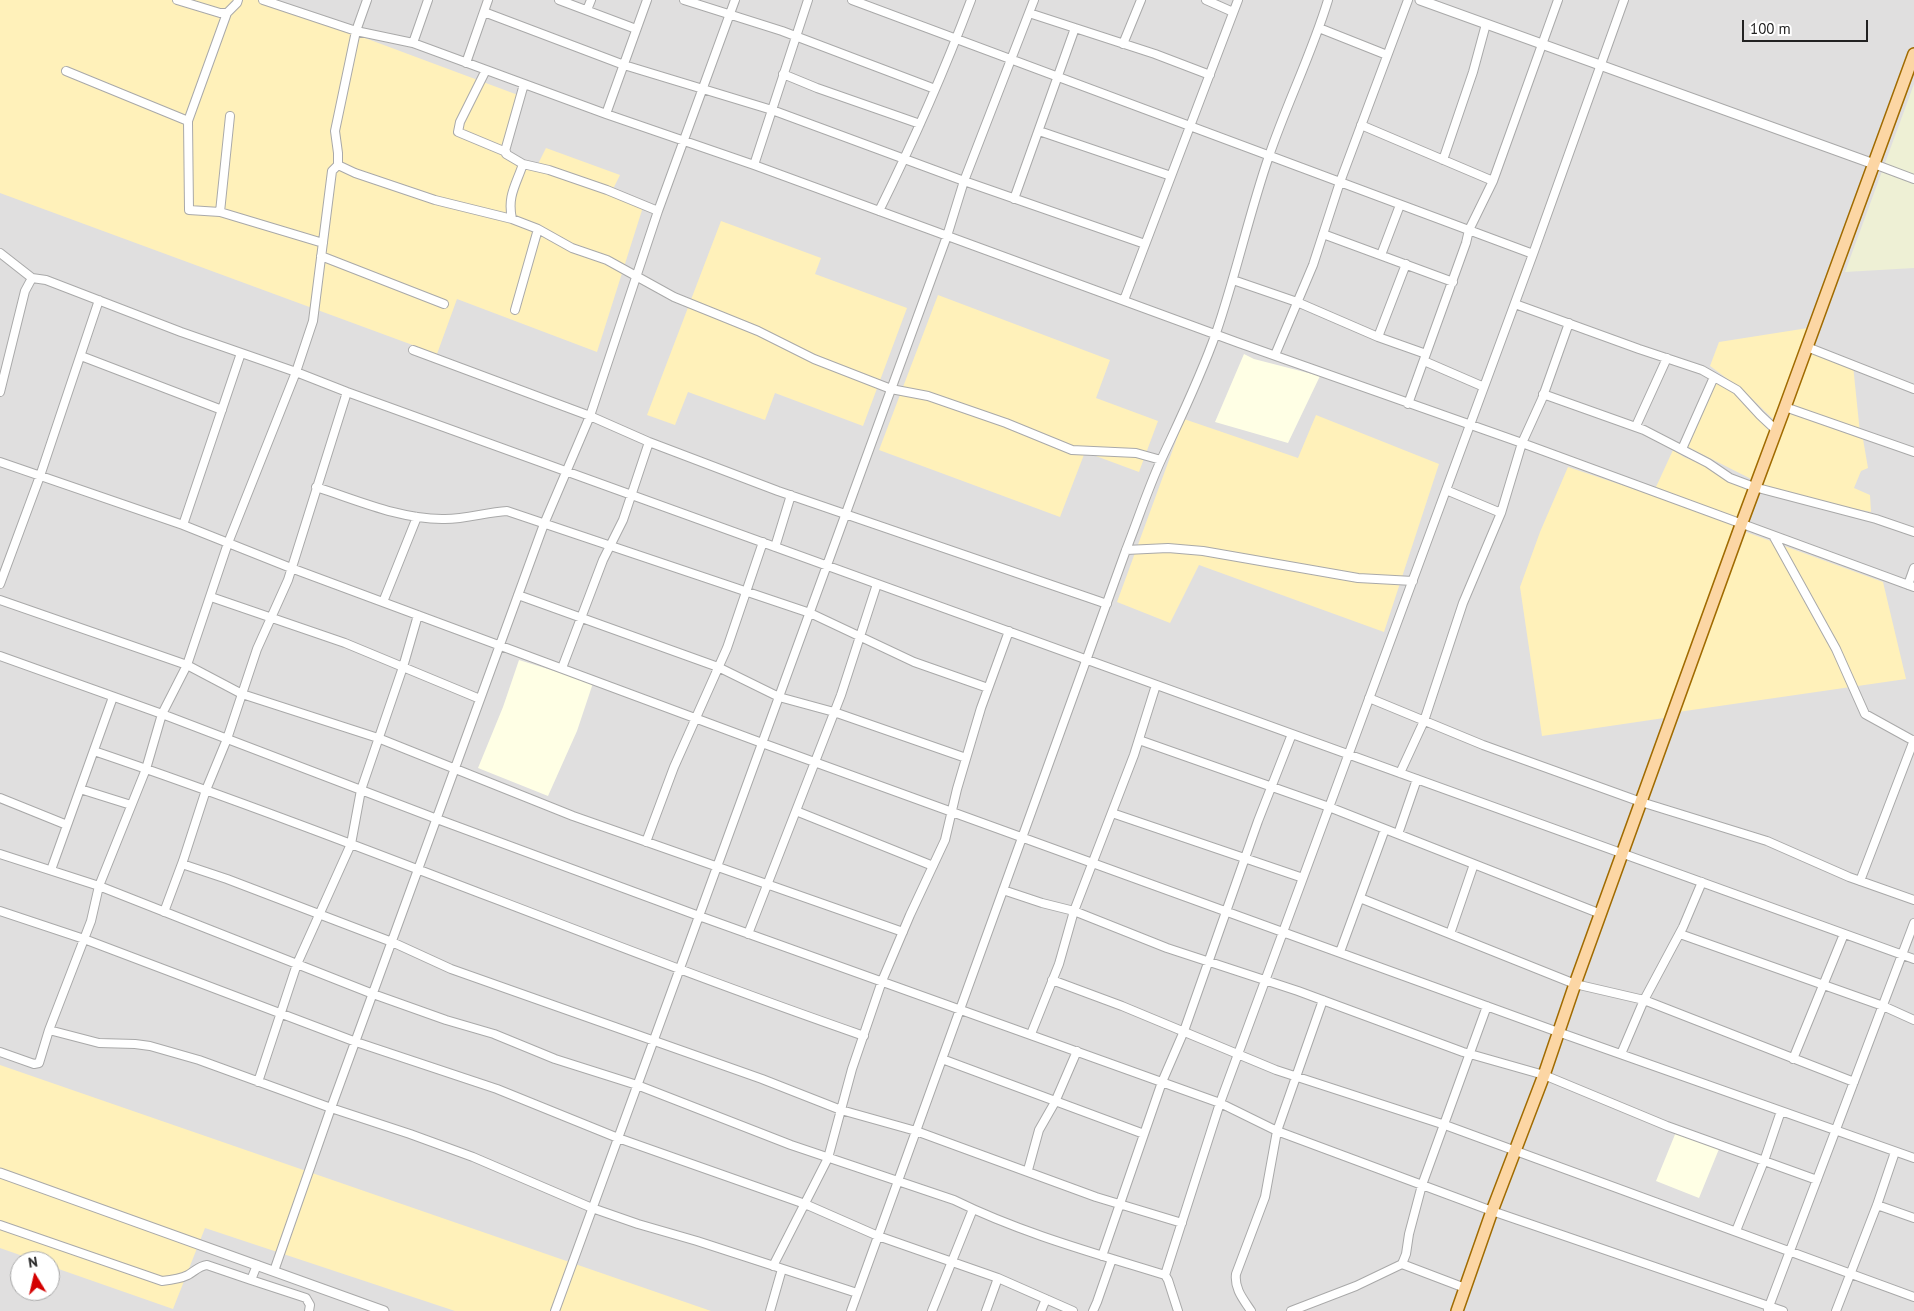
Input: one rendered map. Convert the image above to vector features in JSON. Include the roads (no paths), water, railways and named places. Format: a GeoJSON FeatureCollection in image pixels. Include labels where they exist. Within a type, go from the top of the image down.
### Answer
{"type":"FeatureCollection","features":[{"type":"Feature","properties":{"kind":"main road"},"geometry":{"type":"LineString","coordinates":[[1457,1311],[1492,1211],[1544,1075],[1754,487],[1786,407],[1914,54]]}},
{"type":"Feature","properties":{"kind":"street"},"geometry":{"type":"LineString","coordinates":[[177,0],[220,13],[227,13]]}},
{"type":"Feature","properties":{"kind":"street"},"geometry":{"type":"LineString","coordinates":[[238,0],[237,4],[227,13],[188,121],[189,210],[220,212],[323,243]]}},
{"type":"Feature","properties":{"kind":"street"},"geometry":{"type":"LineString","coordinates":[[263,0],[356,31],[413,43],[606,114],[754,165],[1408,404],[1522,443],[1911,586],[1914,568]]}},
{"type":"Feature","properties":{"kind":"street"},"geometry":{"type":"LineString","coordinates":[[0,1052],[34,1064],[39,1063],[49,1030],[91,921],[100,886],[146,769],[162,714],[187,665],[228,543],[296,372],[313,321],[332,171],[338,165],[335,131],[356,31],[366,0]]}},
{"type":"Feature","properties":{"kind":"street"},"geometry":{"type":"LineString","coordinates":[[413,43],[428,0]]}},
{"type":"Feature","properties":{"kind":"street"},"geometry":{"type":"LineString","coordinates":[[466,63],[488,0]]}},
{"type":"Feature","properties":{"kind":"street"},"geometry":{"type":"LineString","coordinates":[[559,0],[636,29]]}},
{"type":"Feature","properties":{"kind":"street"},"geometry":{"type":"LineString","coordinates":[[587,10],[591,0]]}},
{"type":"Feature","properties":{"kind":"street"},"geometry":{"type":"LineString","coordinates":[[606,114],[647,0]]}},
{"type":"Feature","properties":{"kind":"street"},"geometry":{"type":"LineString","coordinates":[[684,0],[796,36],[935,89]]}},
{"type":"Feature","properties":{"kind":"street"},"geometry":{"type":"LineString","coordinates":[[274,1271],[331,1108],[544,524],[590,416],[658,211],[735,0]]}},
{"type":"Feature","properties":{"kind":"street"},"geometry":{"type":"LineString","coordinates":[[754,165],[808,0]]}},
{"type":"Feature","properties":{"kind":"street"},"geometry":{"type":"LineString","coordinates":[[852,0],[1533,254]]}},
{"type":"Feature","properties":{"kind":"street"},"geometry":{"type":"LineString","coordinates":[[879,211],[905,159],[972,0]]}},
{"type":"Feature","properties":{"kind":"street"},"geometry":{"type":"LineString","coordinates":[[555,1311],[892,389],[947,236],[964,181],[1034,0]]}},
{"type":"Feature","properties":{"kind":"street"},"geometry":{"type":"LineString","coordinates":[[1122,44],[1141,0]]}},
{"type":"Feature","properties":{"kind":"street"},"geometry":{"type":"LineString","coordinates":[[1206,0],[1233,12]]}},
{"type":"Feature","properties":{"kind":"street"},"geometry":{"type":"LineString","coordinates":[[1124,300],[1238,0]]}},
{"type":"Feature","properties":{"kind":"street"},"geometry":{"type":"LineString","coordinates":[[851,1311],[1126,550],[1161,460],[1194,392],[1233,280],[1243,240],[1269,156],[1320,28],[1328,0]]}},
{"type":"Feature","properties":{"kind":"street"},"geometry":{"type":"LineString","coordinates":[[1275,355],[1313,265],[1340,182],[1408,0]]}},
{"type":"Feature","properties":{"kind":"street"},"geometry":{"type":"LineString","coordinates":[[1420,0],[1914,179]]}},
{"type":"Feature","properties":{"kind":"street"},"geometry":{"type":"LineString","coordinates":[[1408,404],[1453,282],[1469,230],[1493,181],[1558,0]]}},
{"type":"Feature","properties":{"kind":"street"},"geometry":{"type":"LineString","coordinates":[[1165,1276],[1220,1103],[1515,304],[1624,0]]}},
{"type":"Feature","properties":{"kind":"street"},"geometry":{"type":"LineString","coordinates":[[484,12],[624,65],[772,110],[964,181],[1146,244]]}},
{"type":"Feature","properties":{"kind":"street"},"geometry":{"type":"LineString","coordinates":[[1029,14],[1210,75]]}},
{"type":"Feature","properties":{"kind":"street"},"geometry":{"type":"LineString","coordinates":[[1443,160],[1473,72],[1486,24]]}},
{"type":"Feature","properties":{"kind":"street"},"geometry":{"type":"LineString","coordinates":[[1014,198],[1075,28]]}},
{"type":"Feature","properties":{"kind":"street"},"geometry":{"type":"LineString","coordinates":[[1320,28],[1387,55]]}},
{"type":"Feature","properties":{"kind":"street"},"geometry":{"type":"LineString","coordinates":[[486,70],[460,122],[458,132],[506,152],[523,164],[549,170],[607,190],[658,211]]}},
{"type":"Feature","properties":{"kind":"street"},"geometry":{"type":"LineString","coordinates":[[66,71],[188,121]]}},
{"type":"Feature","properties":{"kind":"street"},"geometry":{"type":"LineString","coordinates":[[783,74],[920,124]]}},
{"type":"Feature","properties":{"kind":"street"},"geometry":{"type":"LineString","coordinates":[[506,152],[524,84]]}},
{"type":"Feature","properties":{"kind":"street"},"geometry":{"type":"LineString","coordinates":[[220,212],[230,116]]}},
{"type":"Feature","properties":{"kind":"street"},"geometry":{"type":"LineString","coordinates":[[1361,125],[1493,181]]}},
{"type":"Feature","properties":{"kind":"street"},"geometry":{"type":"LineString","coordinates":[[1039,131],[1171,176]]}},
{"type":"Feature","properties":{"kind":"street"},"geometry":{"type":"LineString","coordinates":[[512,219],[510,205],[512,190],[523,164]]}},
{"type":"Feature","properties":{"kind":"street"},"geometry":{"type":"LineString","coordinates":[[338,165],[435,200],[512,219],[538,229],[572,248],[607,260],[638,275],[666,293],[758,331],[814,359],[892,389],[928,396],[1006,423],[1072,450],[1136,453],[1161,460]]}},
{"type":"Feature","properties":{"kind":"street"},"geometry":{"type":"LineString","coordinates":[[1381,255],[1400,205]]}},
{"type":"Feature","properties":{"kind":"street"},"geometry":{"type":"LineString","coordinates":[[515,310],[538,229]]}},
{"type":"Feature","properties":{"kind":"street"},"geometry":{"type":"LineString","coordinates":[[1323,234],[1453,282]]}},
{"type":"Feature","properties":{"kind":"street"},"geometry":{"type":"LineString","coordinates":[[0,253],[32,278],[41,278],[346,392],[1914,959]]}},
{"type":"Feature","properties":{"kind":"street"},"geometry":{"type":"LineString","coordinates":[[321,256],[444,304]]}},
{"type":"Feature","properties":{"kind":"street"},"geometry":{"type":"LineString","coordinates":[[1378,337],[1406,264]]}},
{"type":"Feature","properties":{"kind":"street"},"geometry":{"type":"LineString","coordinates":[[0,392],[25,290],[32,278]]}},
{"type":"Feature","properties":{"kind":"street"},"geometry":{"type":"LineString","coordinates":[[1233,280],[1297,302],[1425,358],[1484,387]]}},
{"type":"Feature","properties":{"kind":"street"},"geometry":{"type":"LineString","coordinates":[[0,584],[40,476],[99,300]]}},
{"type":"Feature","properties":{"kind":"street"},"geometry":{"type":"LineString","coordinates":[[1515,304],[1702,370],[1737,390],[1776,430]]}},
{"type":"Feature","properties":{"kind":"street"},"geometry":{"type":"LineString","coordinates":[[1400,773],[1424,721],[1463,603],[1501,513],[1522,443],[1543,394],[1569,323]]}},
{"type":"Feature","properties":{"kind":"street"},"geometry":{"type":"LineString","coordinates":[[1807,347],[1914,389]]}},
{"type":"Feature","properties":{"kind":"street"},"geometry":{"type":"LineString","coordinates":[[413,350],[590,416],[649,442],[791,495],[1107,604]]}},
{"type":"Feature","properties":{"kind":"street"},"geometry":{"type":"LineString","coordinates":[[183,525],[240,353]]}},
{"type":"Feature","properties":{"kind":"street"},"geometry":{"type":"LineString","coordinates":[[81,356],[222,410]]}},
{"type":"Feature","properties":{"kind":"street"},"geometry":{"type":"LineString","coordinates":[[1636,426],[1667,358]]}},
{"type":"Feature","properties":{"kind":"street"},"geometry":{"type":"LineString","coordinates":[[1682,450],[1714,377]]}},
{"type":"Feature","properties":{"kind":"street"},"geometry":{"type":"LineString","coordinates":[[164,912],[206,790],[227,739],[257,649],[291,568],[346,392]]}},
{"type":"Feature","properties":{"kind":"street"},"geometry":{"type":"LineString","coordinates":[[1543,394],[1636,426],[1730,478],[1754,487],[1876,519],[1914,532]]}},
{"type":"Feature","properties":{"kind":"street"},"geometry":{"type":"LineString","coordinates":[[1786,407],[1914,452]]}},
{"type":"Feature","properties":{"kind":"street"},"geometry":{"type":"LineString","coordinates":[[562,668],[603,560],[632,495],[649,442]]}},
{"type":"Feature","properties":{"kind":"street"},"geometry":{"type":"LineString","coordinates":[[0,462],[183,525],[291,568],[762,743],[1558,1032],[1914,1158]]}},
{"type":"Feature","properties":{"kind":"street"},"geometry":{"type":"LineString","coordinates":[[316,487],[407,516],[445,520],[507,510],[810,613],[914,662],[988,688]]}},
{"type":"Feature","properties":{"kind":"street"},"geometry":{"type":"LineString","coordinates":[[1446,490],[1501,513]]}},
{"type":"Feature","properties":{"kind":"street"},"geometry":{"type":"LineString","coordinates":[[775,547],[791,495]]}},
{"type":"Feature","properties":{"kind":"street"},"geometry":{"type":"LineString","coordinates":[[383,602],[417,517]]}},
{"type":"Feature","properties":{"kind":"street"},"geometry":{"type":"LineString","coordinates":[[1774,537],[1836,649],[1865,714],[1914,741],[1860,881]]}},
{"type":"Feature","properties":{"kind":"street"},"geometry":{"type":"LineString","coordinates":[[646,842],[695,718],[726,648],[763,542]]}},
{"type":"Feature","properties":{"kind":"street"},"geometry":{"type":"LineString","coordinates":[[1126,550],[1168,548],[1203,551],[1358,578],[1413,581]]}},
{"type":"Feature","properties":{"kind":"street"},"geometry":{"type":"LineString","coordinates":[[748,934],[834,712],[877,584]]}},
{"type":"Feature","properties":{"kind":"street"},"geometry":{"type":"LineString","coordinates":[[518,595],[718,667],[779,697],[834,712],[966,758]]}},
{"type":"Feature","properties":{"kind":"street"},"geometry":{"type":"LineString","coordinates":[[211,597],[345,644],[480,699]]}},
{"type":"Feature","properties":{"kind":"street"},"geometry":{"type":"LineString","coordinates":[[0,600],[187,665],[242,694],[378,738],[573,816],[903,932]]}},
{"type":"Feature","properties":{"kind":"street"},"geometry":{"type":"LineString","coordinates":[[258,1082],[297,964],[350,844],[361,790],[403,667],[418,615]]}},
{"type":"Feature","properties":{"kind":"street"},"geometry":{"type":"LineString","coordinates":[[773,1266],[828,1158],[841,1110],[882,981],[946,840],[966,758],[988,688],[1009,632]]}},
{"type":"Feature","properties":{"kind":"street"},"geometry":{"type":"LineString","coordinates":[[0,656],[162,714],[437,819],[748,934],[1220,1103],[1277,1131],[1492,1211],[1768,1309],[1783,1311]]}},
{"type":"Feature","properties":{"kind":"street"},"geometry":{"type":"LineString","coordinates":[[1031,1034],[1052,980],[1074,911],[1112,813],[1156,685]]}},
{"type":"Feature","properties":{"kind":"street"},"geometry":{"type":"LineString","coordinates":[[51,870],[113,697]]}},
{"type":"Feature","properties":{"kind":"street"},"geometry":{"type":"LineString","coordinates":[[1369,698],[1484,745],[1641,802],[1768,841],[1860,881],[1914,900]]}},
{"type":"Feature","properties":{"kind":"street"},"geometry":{"type":"LineString","coordinates":[[1102,1256],[1162,1082],[1184,1032],[1244,860],[1292,734]]}},
{"type":"Feature","properties":{"kind":"street"},"geometry":{"type":"LineString","coordinates":[[1138,740],[1330,807],[1601,914]]}},
{"type":"Feature","properties":{"kind":"street"},"geometry":{"type":"LineString","coordinates":[[94,751],[206,790],[742,994],[864,1036]]}},
{"type":"Feature","properties":{"kind":"street"},"geometry":{"type":"LineString","coordinates":[[1398,834],[1417,779]]}},
{"type":"Feature","properties":{"kind":"street"},"geometry":{"type":"LineString","coordinates":[[80,789],[131,806]]}},
{"type":"Feature","properties":{"kind":"street"},"geometry":{"type":"LineString","coordinates":[[0,798],[67,824]]}},
{"type":"Feature","properties":{"kind":"street"},"geometry":{"type":"LineString","coordinates":[[796,811],[933,866]]}},
{"type":"Feature","properties":{"kind":"street"},"geometry":{"type":"LineString","coordinates":[[1112,813],[1244,860],[1303,878]]}},
{"type":"Feature","properties":{"kind":"street"},"geometry":{"type":"LineString","coordinates":[[1340,952],[1385,829]]}},
{"type":"Feature","properties":{"kind":"street"},"geometry":{"type":"LineString","coordinates":[[0,854],[100,886],[373,994],[446,1020],[494,1034],[555,1059],[637,1085],[717,1118],[828,1158],[954,1200],[1060,1243],[1165,1276],[1178,1311]]}},
{"type":"Feature","properties":{"kind":"street"},"geometry":{"type":"LineString","coordinates":[[182,864],[227,879],[392,942],[451,969],[762,1079],[841,1110],[916,1131],[1000,1163],[1028,1170],[1120,1204],[1182,1223]]}},
{"type":"Feature","properties":{"kind":"street"},"geometry":{"type":"LineString","coordinates":[[1450,934],[1474,864]]}},
{"type":"Feature","properties":{"kind":"street"},"geometry":{"type":"LineString","coordinates":[[1621,1054],[1644,1000],[1680,934],[1702,882]]}},
{"type":"Feature","properties":{"kind":"street"},"geometry":{"type":"LineString","coordinates":[[1004,890],[1042,903],[1074,911],[1167,948],[1266,980],[1470,1054],[1544,1075],[1667,1126],[1817,1180]]}},
{"type":"Feature","properties":{"kind":"street"},"geometry":{"type":"LineString","coordinates":[[1360,898],[1575,984],[1644,1000],[1854,1082]]}},
{"type":"Feature","properties":{"kind":"street"},"geometry":{"type":"LineString","coordinates":[[0,912],[84,939],[356,1042],[497,1089],[618,1138],[805,1204],[878,1236],[998,1278],[1073,1311]]}},
{"type":"Feature","properties":{"kind":"street"},"geometry":{"type":"LineString","coordinates":[[1768,1309],[1914,923]]}},
{"type":"Feature","properties":{"kind":"street"},"geometry":{"type":"LineString","coordinates":[[1680,934],[1882,1006],[1914,1020]]}},
{"type":"Feature","properties":{"kind":"street"},"geometry":{"type":"LineString","coordinates":[[1794,1059],[1844,934]]}},
{"type":"Feature","properties":{"kind":"street"},"geometry":{"type":"LineString","coordinates":[[1052,980],[1276,1070],[1516,1150],[1914,1297]]}},
{"type":"Feature","properties":{"kind":"street"},"geometry":{"type":"LineString","coordinates":[[1251,1311],[1238,1290],[1235,1282],[1236,1274],[1265,1197],[1277,1131],[1323,1000]]}},
{"type":"Feature","properties":{"kind":"street"},"geometry":{"type":"LineString","coordinates":[[1291,1311],[1356,1286],[1402,1264],[1422,1185],[1487,1006]]}},
{"type":"Feature","properties":{"kind":"street"},"geometry":{"type":"LineString","coordinates":[[49,1030],[99,1044],[150,1046],[199,1060],[473,1157],[592,1208],[857,1293]]}},
{"type":"Feature","properties":{"kind":"street"},"geometry":{"type":"LineString","coordinates":[[1028,1170],[1039,1130],[1055,1102],[1077,1051]]}},
{"type":"Feature","properties":{"kind":"street"},"geometry":{"type":"LineString","coordinates":[[942,1059],[1144,1134]]}},
{"type":"Feature","properties":{"kind":"street"},"geometry":{"type":"LineString","coordinates":[[1736,1232],[1781,1111]]}},
{"type":"Feature","properties":{"kind":"street"},"geometry":{"type":"LineString","coordinates":[[1836,1311],[1877,1205],[1895,1152]]}},
{"type":"Feature","properties":{"kind":"street"},"geometry":{"type":"LineString","coordinates":[[0,1173],[274,1271],[364,1308],[384,1311]]}},
{"type":"Feature","properties":{"kind":"street"},"geometry":{"type":"LineString","coordinates":[[1877,1205],[1914,1218]]}},
{"type":"Feature","properties":{"kind":"street"},"geometry":{"type":"LineString","coordinates":[[932,1311],[973,1209]]}},
{"type":"Feature","properties":{"kind":"street"},"geometry":{"type":"LineString","coordinates":[[0,1225],[162,1280],[188,1275],[201,1266],[207,1265],[306,1298],[310,1305],[309,1311]]}},
{"type":"Feature","properties":{"kind":"street"},"geometry":{"type":"LineString","coordinates":[[1093,1311],[1098,1302],[1112,1259]]}},
{"type":"Feature","properties":{"kind":"street"},"geometry":{"type":"LineString","coordinates":[[1402,1264],[1465,1288]]}},
{"type":"Feature","properties":{"kind":"street"},"geometry":{"type":"LineString","coordinates":[[251,1280],[257,1265]]}},
{"type":"Feature","properties":{"kind":"street"},"geometry":{"type":"LineString","coordinates":[[770,1311],[782,1269]]}},
{"type":"Feature","properties":{"kind":"street"},"geometry":{"type":"LineString","coordinates":[[986,1311],[998,1278]]}},
{"type":"Feature","properties":{"kind":"street"},"geometry":{"type":"LineString","coordinates":[[1041,1311],[1046,1299]]}}]}
